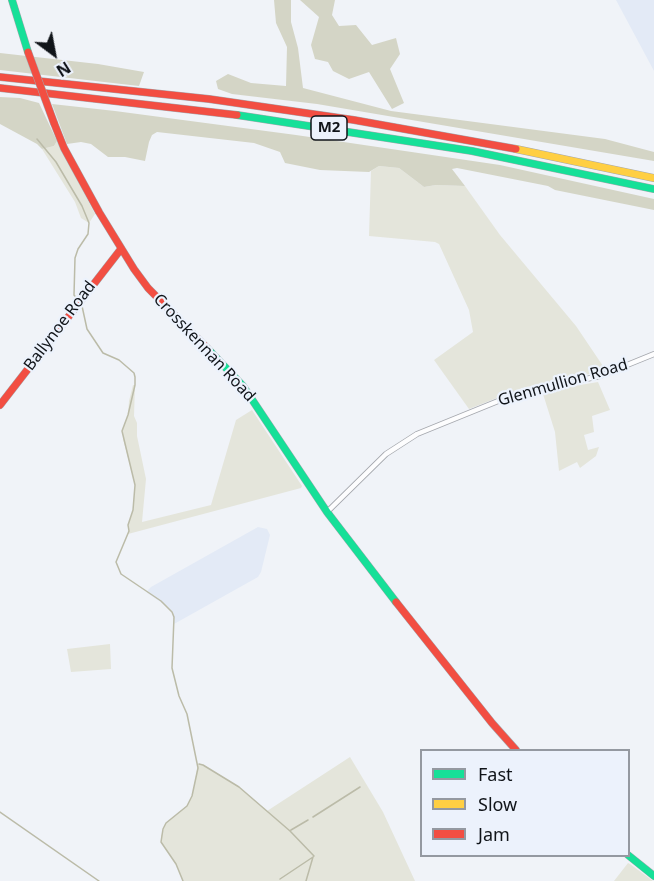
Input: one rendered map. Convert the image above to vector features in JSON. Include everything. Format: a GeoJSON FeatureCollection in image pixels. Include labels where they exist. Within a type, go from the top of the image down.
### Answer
{"type":"FeatureCollection","features":[{"type":"Feature","properties":{"kind":"main road","name":"Crosskennan Road"},"geometry":{"type":"LineString","coordinates":[[12,0],[28,52],[64,148],[121,249],[148,288],[243,386],[327,512],[492,723],[515,749]]}},
{"type":"Feature","properties":{"kind":"main road","name":"M2"},"geometry":{"type":"LineString","coordinates":[[0,77],[209,99],[354,120],[570,159],[652,177]]}},
{"type":"Feature","properties":{"kind":"main road","name":"M2"},"geometry":{"type":"LineString","coordinates":[[0,88],[181,108],[376,135],[654,189]]}},
{"type":"Feature","properties":{"kind":"main road","name":"Ballynoe Road"},"geometry":{"type":"LineString","coordinates":[[0,405],[121,249]]}},
{"type":"Feature","properties":{"kind":"main road"},"geometry":{"type":"LineString","coordinates":[[630,857],[654,876]]}},
{"type":"Feature","properties":{"kind":"street","name":"Glenmullion Road"},"geometry":{"type":"LineString","coordinates":[[327,512],[386,454],[417,434],[513,396],[600,376],[654,354]]}},
{"type":"Feature","properties":{"kind":"shaded area"},"geometry":{"type":"Polygon","coordinates":[[[274,0],[291,0],[291,22],[298,48],[303,88],[391,111],[605,139],[654,152],[654,161],[317,104],[232,94],[218,89],[216,81],[228,74],[251,83],[286,86],[287,47],[276,23],[274,0]]]}},
{"type":"Feature","properties":{"kind":"shaded area"},"geometry":{"type":"Polygon","coordinates":[[[300,0],[335,0],[332,15],[339,26],[356,25],[372,45],[396,38],[400,54],[390,69],[404,103],[392,109],[369,72],[349,79],[333,71],[328,62],[315,59],[311,45],[319,17],[300,0]]]}},
{"type":"Feature","properties":{"kind":"shaded area"},"geometry":{"type":"Polygon","coordinates":[[[616,0],[654,0],[654,71],[616,0]]]}},
{"type":"Feature","properties":{"kind":"shaded area"},"geometry":{"type":"Polygon","coordinates":[[[0,53],[98,64],[144,72],[139,86],[0,70],[0,53]]]}},
{"type":"Feature","properties":{"kind":"shaded area"},"geometry":{"type":"Polygon","coordinates":[[[0,97],[20,98],[39,103],[57,141],[54,146],[42,149],[0,124],[0,97]]]}},
{"type":"Feature","properties":{"kind":"shaded area"},"geometry":{"type":"Polygon","coordinates":[[[52,104],[296,135],[500,165],[654,199],[654,210],[457,168],[452,169],[465,186],[424,187],[399,168],[379,166],[369,172],[320,170],[285,163],[280,152],[254,143],[157,132],[152,135],[149,142],[145,161],[125,157],[108,157],[91,144],[81,142],[67,144],[52,104]]]}},
{"type":"Feature","properties":{"kind":"shaded area"},"geometry":{"type":"Polygon","coordinates":[[[57,141],[95,214],[89,223],[81,218],[75,202],[42,149],[54,146],[57,141]]]}},
{"type":"Feature","properties":{"kind":"shaded area"},"geometry":{"type":"Polygon","coordinates":[[[379,166],[399,168],[424,187],[465,186],[500,235],[576,326],[605,369],[604,371],[522,388],[469,409],[434,360],[473,332],[469,310],[439,244],[369,236],[371,171],[379,166]]]}},
{"type":"Feature","properties":{"kind":"shaded area"},"geometry":{"type":"Polygon","coordinates":[[[598,382],[610,410],[592,416],[594,432],[584,435],[588,450],[599,447],[596,456],[580,468],[577,462],[559,471],[555,432],[544,391],[598,382]]]}},
{"type":"Feature","properties":{"kind":"shaded area"},"geometry":{"type":"Polygon","coordinates":[[[133,385],[135,385],[134,416],[146,479],[142,522],[211,505],[236,420],[252,410],[302,486],[301,488],[128,534],[135,485],[123,439],[123,428],[128,415],[133,385]]]}},
{"type":"Feature","properties":{"kind":"shaded area"},"geometry":{"type":"Polygon","coordinates":[[[258,527],[267,529],[270,535],[258,577],[174,624],[169,608],[146,592],[151,587],[258,527]]]}},
{"type":"Feature","properties":{"kind":"shaded area"},"geometry":{"type":"Polygon","coordinates":[[[110,644],[111,669],[71,672],[67,649],[110,644]]]}},
{"type":"Feature","properties":{"kind":"shaded area"},"geometry":{"type":"Polygon","coordinates":[[[350,757],[383,812],[415,881],[183,881],[176,864],[161,842],[161,836],[166,823],[187,806],[192,797],[198,764],[239,787],[267,811],[350,757]]]}},
{"type":"Feature","properties":{"kind":"shaded area"},"geometry":{"type":"Polygon","coordinates":[[[628,863],[630,864],[653,881],[614,881],[628,863]]]}},
{"type":"Feature","properties":{"kind":"waterway"},"geometry":{"type":"LineString","coordinates":[[37,139],[56,162],[82,206],[89,223],[88,234],[75,258],[74,295],[77,299]]}},
{"type":"Feature","properties":{"kind":"waterway"},"geometry":{"type":"LineString","coordinates":[[82,306],[87,329],[103,353],[119,360],[134,373],[135,377],[128,415],[122,431],[135,485],[133,510],[128,525],[129,531],[116,562],[121,574],[161,601],[174,617],[172,668],[179,696],[187,714],[198,768],[192,796],[187,806],[166,823],[161,842],[176,864],[183,881]]}},
{"type":"Feature","properties":{"kind":"waterway"},"geometry":{"type":"LineString","coordinates":[[199,764],[239,787],[290,831],[314,856]]}},
{"type":"Feature","properties":{"kind":"waterway"},"geometry":{"type":"LineString","coordinates":[[313,817],[360,787]]}},
{"type":"Feature","properties":{"kind":"waterway"},"geometry":{"type":"LineString","coordinates":[[0,812],[99,881]]}},
{"type":"Feature","properties":{"kind":"waterway"},"geometry":{"type":"LineString","coordinates":[[291,830],[308,820]]}},
{"type":"Feature","properties":{"kind":"waterway"},"geometry":{"type":"LineString","coordinates":[[280,879],[313,857]]}},
{"type":"Feature","properties":{"kind":"waterway"},"geometry":{"type":"LineString","coordinates":[[306,881],[313,857]]}},
{"type":"Feature","properties":{"kind":"traffic: fast"},"geometry":{"type":"LineString","coordinates":[[12,0],[28,52]]}},
{"type":"Feature","properties":{"kind":"traffic: fast"},"geometry":{"type":"LineString","coordinates":[[237,115],[472,151],[654,189]]}},
{"type":"Feature","properties":{"kind":"traffic: fast"},"geometry":{"type":"LineString","coordinates":[[207,348],[243,386],[327,512],[396,602]]}},
{"type":"Feature","properties":{"kind":"traffic: fast"},"geometry":{"type":"LineString","coordinates":[[630,857],[654,876]]}},
{"type":"Feature","properties":{"kind":"traffic: slow"},"geometry":{"type":"LineString","coordinates":[[516,149],[654,178]]}},
{"type":"Feature","properties":{"kind":"traffic: jam"},"geometry":{"type":"LineString","coordinates":[[28,52],[54,123]]}},
{"type":"Feature","properties":{"kind":"traffic: jam"},"geometry":{"type":"LineString","coordinates":[[0,77],[209,99],[354,120],[516,149]]}},
{"type":"Feature","properties":{"kind":"traffic: jam"},"geometry":{"type":"LineString","coordinates":[[0,88],[237,115]]}},
{"type":"Feature","properties":{"kind":"traffic: jam"},"geometry":{"type":"LineString","coordinates":[[54,123],[64,148],[99,212],[134,269],[148,288],[207,348]]}},
{"type":"Feature","properties":{"kind":"traffic: jam"},"geometry":{"type":"LineString","coordinates":[[0,405],[121,249]]}},
{"type":"Feature","properties":{"kind":"traffic: jam"},"geometry":{"type":"LineString","coordinates":[[396,602],[515,749]]}}]}
